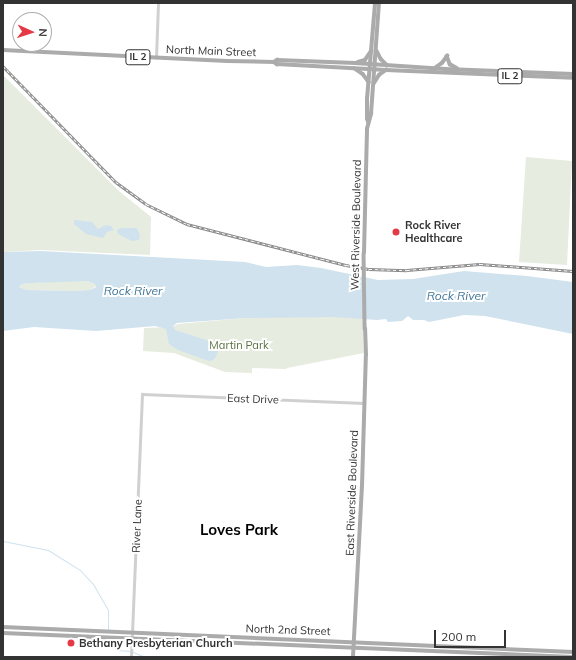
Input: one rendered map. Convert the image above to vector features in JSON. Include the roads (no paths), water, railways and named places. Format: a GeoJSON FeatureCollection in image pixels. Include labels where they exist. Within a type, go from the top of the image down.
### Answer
{"type":"FeatureCollection","features":[{"type":"Feature","properties":{"kind":"main road","name":"West Riverside Boulevard"},"geometry":{"type":"LineString","coordinates":[[366,329],[364,253],[367,114],[375,3]]}},
{"type":"Feature","properties":{"kind":"main road","name":"West Riverside Boulevard"},"geometry":{"type":"LineString","coordinates":[[368,122],[371,114],[380,3]]}},
{"type":"Feature","properties":{"kind":"main road","name":"North Main Street"},"geometry":{"type":"LineString","coordinates":[[3,50],[156,58],[274,62],[277,64],[375,70]]}},
{"type":"Feature","properties":{"kind":"main road"},"geometry":{"type":"LineString","coordinates":[[354,63],[365,60],[371,50]]}},
{"type":"Feature","properties":{"kind":"main road"},"geometry":{"type":"LineString","coordinates":[[377,50],[381,59],[388,66]]}},
{"type":"Feature","properties":{"kind":"main road"},"geometry":{"type":"LineString","coordinates":[[435,68],[442,63],[447,56],[452,66],[460,70]]}},
{"type":"Feature","properties":{"kind":"main road","name":"North Main Street"},"geometry":{"type":"LineString","coordinates":[[274,62],[276,60],[376,64]]}},
{"type":"Feature","properties":{"kind":"main road","name":"IL 2"},"geometry":{"type":"LineString","coordinates":[[376,64],[460,70],[573,74]]}},
{"type":"Feature","properties":{"kind":"main road"},"geometry":{"type":"LineString","coordinates":[[354,68],[363,74],[369,82]]}},
{"type":"Feature","properties":{"kind":"main road","name":"IL 2"},"geometry":{"type":"LineString","coordinates":[[375,70],[573,78]]}},
{"type":"Feature","properties":{"kind":"main road"},"geometry":{"type":"LineString","coordinates":[[373,86],[379,75],[386,70]]}},
{"type":"Feature","properties":{"kind":"main road","name":"East Riverside Boulevard"},"geometry":{"type":"LineString","coordinates":[[353,657],[358,579],[366,329]]}},
{"type":"Feature","properties":{"kind":"main road","name":"North 2nd Street"},"geometry":{"type":"LineString","coordinates":[[3,627],[573,652]]}},
{"type":"Feature","properties":{"kind":"main road","name":"North 2nd Street"},"geometry":{"type":"LineString","coordinates":[[3,633],[106,636],[573,657]]}},
{"type":"Feature","properties":{"kind":"main road"},"geometry":{"type":"LineString","coordinates":[[398,644],[398,650]]}},
{"type":"Feature","properties":{"kind":"street"},"geometry":{"type":"LineString","coordinates":[[156,58],[158,3]]}},
{"type":"Feature","properties":{"kind":"street","name":"East Drive"},"geometry":{"type":"LineString","coordinates":[[142,394],[364,403]]}},
{"type":"Feature","properties":{"kind":"street","name":"River Lane"},"geometry":{"type":"LineString","coordinates":[[131,656],[142,394]]}},
{"type":"Feature","properties":{"kind":"water"},"geometry":{"type":"Polygon","coordinates":[[[74,220],[92,222],[98,229],[106,225],[111,226],[114,230],[107,232],[103,238],[86,234],[74,224],[74,220]]]}},
{"type":"Feature","properties":{"kind":"water"},"geometry":{"type":"Polygon","coordinates":[[[121,228],[137,228],[140,236],[139,240],[132,241],[118,234],[117,230],[121,228]]]}},
{"type":"Feature","properties":{"kind":"water","name":"Rock River"},"geometry":{"type":"Polygon","coordinates":[[[41,251],[245,262],[266,267],[297,265],[321,268],[378,280],[413,279],[464,271],[527,276],[573,282],[573,334],[485,316],[464,315],[429,322],[424,320],[413,320],[408,316],[402,321],[388,322],[386,319],[377,320],[333,317],[246,318],[177,323],[173,326],[175,330],[212,342],[217,346],[218,351],[216,357],[209,361],[178,350],[169,344],[166,329],[155,326],[96,331],[34,327],[3,331],[3,252],[41,251]],[[87,281],[32,283],[22,284],[19,287],[27,290],[74,291],[90,290],[96,287],[95,284],[87,281]]]}},
{"type":"Feature","properties":{"kind":"waterway"},"geometry":{"type":"LineString","coordinates":[[3,541],[48,550],[80,570],[93,584],[108,610],[108,629]]}},
{"type":"Feature","properties":{"kind":"waterway"},"geometry":{"type":"LineString","coordinates":[[110,638],[113,646],[117,650],[130,651]]}},
{"type":"Feature","properties":{"kind":"waterway"},"geometry":{"type":"LineString","coordinates":[[133,652],[145,657]]}},
{"type":"Feature","properties":{"kind":"railway"},"geometry":{"type":"LineString","coordinates":[[3,66],[116,182],[146,204],[187,224],[346,265],[369,269],[407,270],[480,264],[573,271]]}},
{"type":"Feature","properties":{"kind":"place","name":"Rock River Healthcare"},"geometry":{"type":"Point","coordinates":[396,232]}},
{"type":"Feature","properties":{"kind":"place","name":"Bethany Presbyterian Church"},"geometry":{"type":"Point","coordinates":[71,643]}},
{"type":"Feature","properties":{"kind":"district","name":"Loves Park"},"geometry":{"type":"Point","coordinates":[239,530]}},
{"type":"Feature","properties":{"kind":"park label","name":"Martin Park"},"geometry":{"type":"Point","coordinates":[239,345]}}]}
